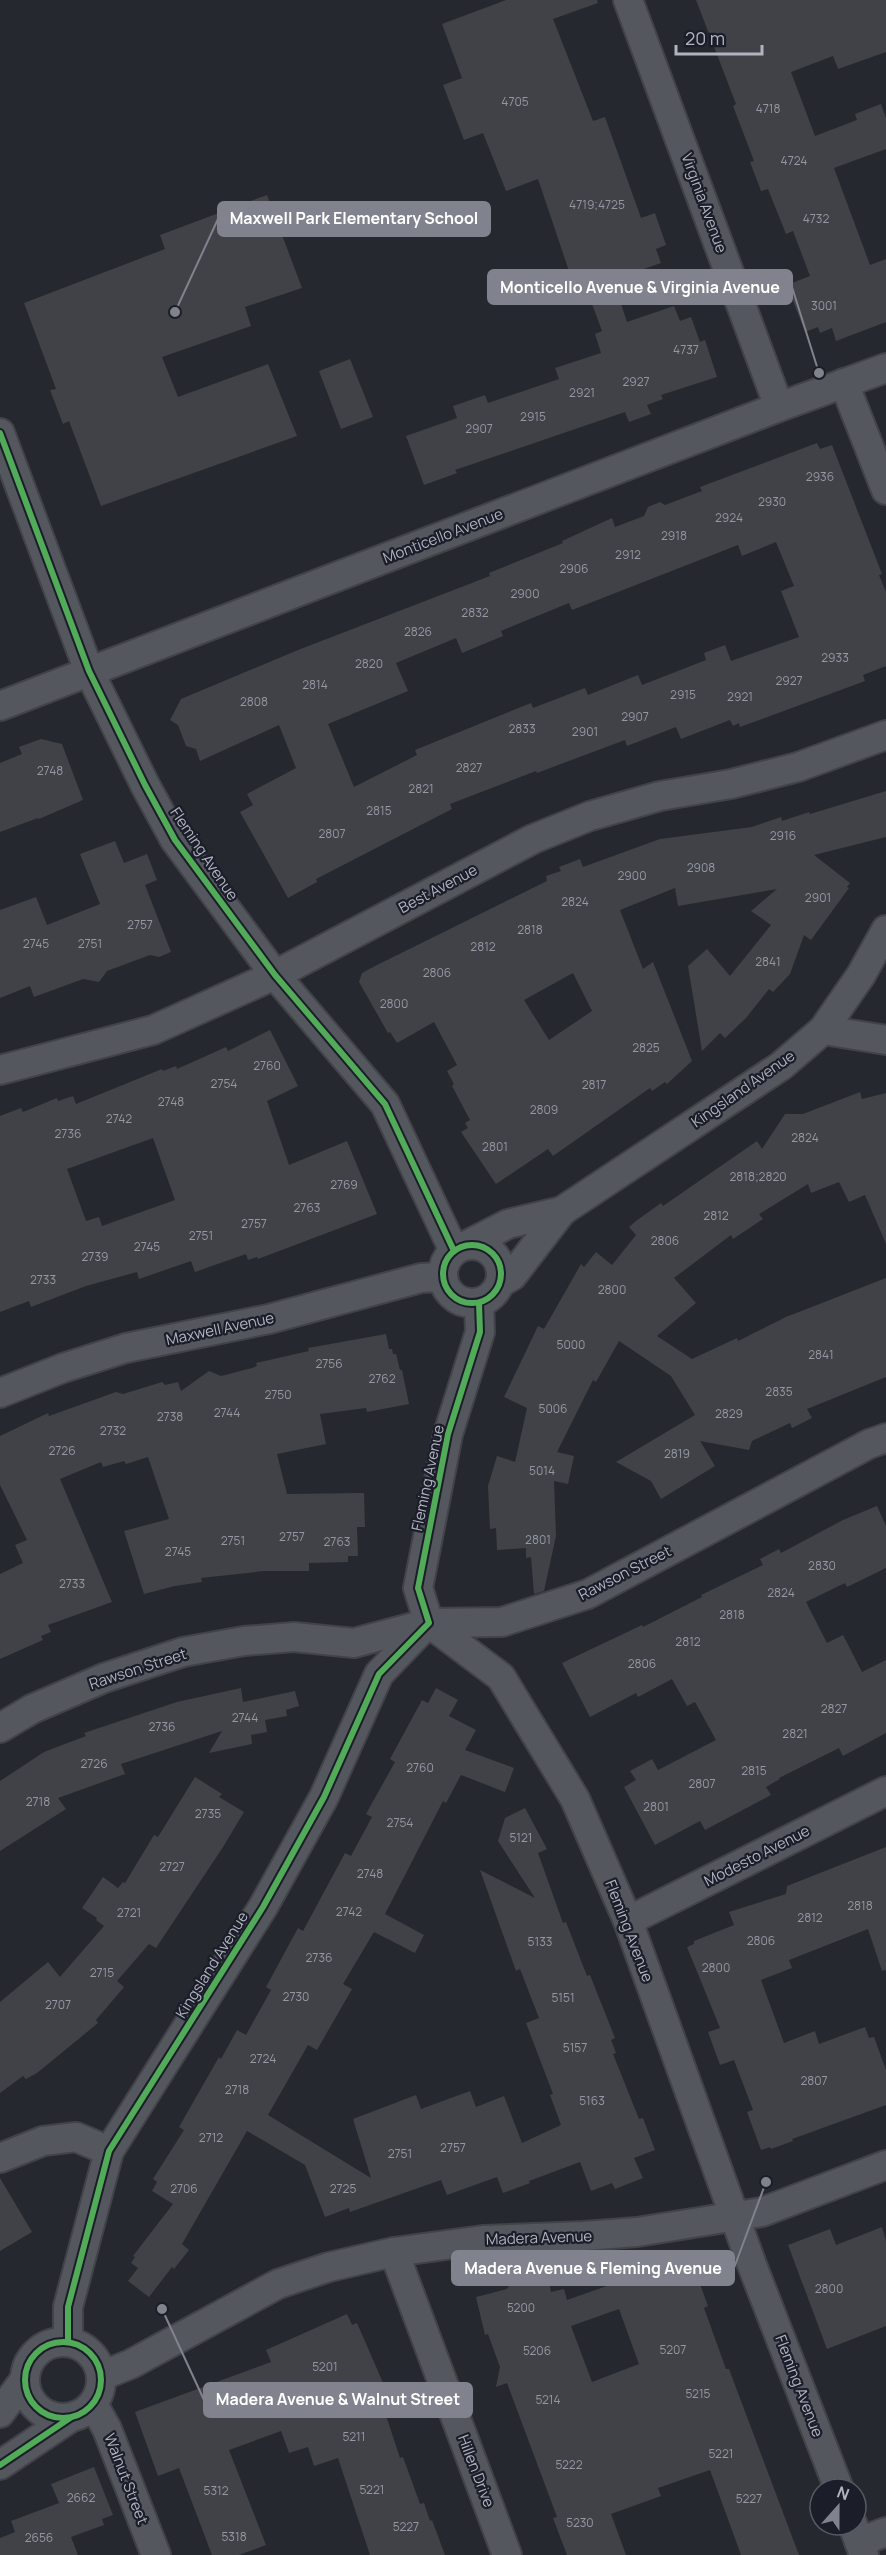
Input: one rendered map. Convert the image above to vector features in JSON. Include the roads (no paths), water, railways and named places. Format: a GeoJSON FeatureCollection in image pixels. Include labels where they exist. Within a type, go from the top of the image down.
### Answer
{"type":"FeatureCollection","features":[{"type":"Feature","properties":{"kind":"street","name":"Virginia Avenue"},"geometry":{"type":"LineString","coordinates":[[628,0],[780,407]]}},
{"type":"Feature","properties":{"kind":"street","name":"Monticello Avenue"},"geometry":{"type":"LineString","coordinates":[[0,706],[886,368]]}},
{"type":"Feature","properties":{"kind":"street"},"geometry":{"type":"LineString","coordinates":[[844,383],[886,490]]}},
{"type":"Feature","properties":{"kind":"street","name":"Fleming Avenue"},"geometry":{"type":"LineString","coordinates":[[0,433],[89,671],[175,840],[275,975],[385,1104],[461,1248]]}},
{"type":"Feature","properties":{"kind":"street","name":"Best Avenue"},"geometry":{"type":"LineString","coordinates":[[0,1070],[153,1030],[275,975],[533,839],[590,816],[660,796],[731,784],[798,767],[886,735]]}},
{"type":"Feature","properties":{"kind":"street","name":"Kingsland Avenue"},"geometry":{"type":"LineString","coordinates":[[501,1282],[512,1276],[562,1211],[781,1066],[823,1030],[861,975],[886,930]]}},
{"type":"Feature","properties":{"kind":"street"},"geometry":{"type":"LineString","coordinates":[[823,1030],[886,1040]]}},
{"type":"Feature","properties":{"kind":"street","name":"Kingsland Avenue"},"geometry":{"type":"LineString","coordinates":[[461,1248],[508,1224],[562,1211]]}},
{"type":"Feature","properties":{"kind":"street"},"geometry":{"type":"LineString","coordinates":[[461,1248],[488,1249],[498,1260],[502,1274],[501,1282],[493,1295],[479,1303],[458,1300],[448,1290],[443,1277],[446,1261],[461,1248]]}},
{"type":"Feature","properties":{"kind":"street","name":"Maxwell Avenue"},"geometry":{"type":"LineString","coordinates":[[0,1393],[63,1368],[126,1348],[268,1319],[421,1278],[443,1277]]}},
{"type":"Feature","properties":{"kind":"street","name":"Fleming Avenue"},"geometry":{"type":"LineString","coordinates":[[479,1303],[480,1332],[448,1434],[418,1588],[429,1623],[501,1677],[575,1799],[628,1921],[734,2216],[834,2477]]}},
{"type":"Feature","properties":{"kind":"street","name":"Rawson Street"},"geometry":{"type":"LineString","coordinates":[[0,1728],[32,1709],[104,1678],[183,1652],[244,1641],[294,1637],[354,1643],[429,1623],[502,1622],[588,1594],[869,1444],[886,1438]]}},
{"type":"Feature","properties":{"kind":"street","name":"Kingsland Avenue"},"geometry":{"type":"LineString","coordinates":[[68,2342],[68,2307],[109,2151],[263,1907],[324,1797],[379,1674],[429,1623]]}},
{"type":"Feature","properties":{"kind":"street","name":"Modesto Avenue"},"geometry":{"type":"LineString","coordinates":[[628,1921],[886,1791]]}},
{"type":"Feature","properties":{"kind":"street"},"geometry":{"type":"LineString","coordinates":[[0,2158],[43,2141],[76,2137],[109,2151]]}},
{"type":"Feature","properties":{"kind":"street","name":"Madera Avenue"},"geometry":{"type":"LineString","coordinates":[[101,2376],[131,2364],[278,2284],[329,2267],[394,2252],[483,2240],[637,2232],[762,2212],[886,2165]]}},
{"type":"Feature","properties":{"kind":"street","name":"Hillen Drive"},"geometry":{"type":"LineString","coordinates":[[394,2252],[507,2555]]}},
{"type":"Feature","properties":{"kind":"street"},"geometry":{"type":"LineString","coordinates":[[0,2465],[81,2411],[100,2391],[101,2376],[95,2360],[84,2348],[68,2342],[57,2342],[38,2351],[26,2368],[24,2379],[33,2404],[44,2413],[56,2418],[81,2411]]}},
{"type":"Feature","properties":{"kind":"street"},"geometry":{"type":"LineString","coordinates":[[0,2413],[24,2379]]}},
{"type":"Feature","properties":{"kind":"street","name":"Walnut Street"},"geometry":{"type":"LineString","coordinates":[[81,2411],[107,2428],[156,2555]]}},
{"type":"Feature","properties":{"kind":"street"},"geometry":{"type":"LineString","coordinates":[[859,2541],[886,2532]]}},
{"type":"Feature","properties":{"kind":"place","name":"Maxwell Park Elementary School"},"geometry":{"type":"Point","coordinates":[175,312]}},
{"type":"Feature","properties":{"kind":"place","name":"Monticello Avenue & Virginia Avenue"},"geometry":{"type":"Point","coordinates":[819,373]}},
{"type":"Feature","properties":{"kind":"place","name":"Madera Avenue & Fleming Avenue"},"geometry":{"type":"Point","coordinates":[766,2182]}},
{"type":"Feature","properties":{"kind":"place","name":"Madera Avenue & Walnut Street"},"geometry":{"type":"Point","coordinates":[162,2309]}}]}
